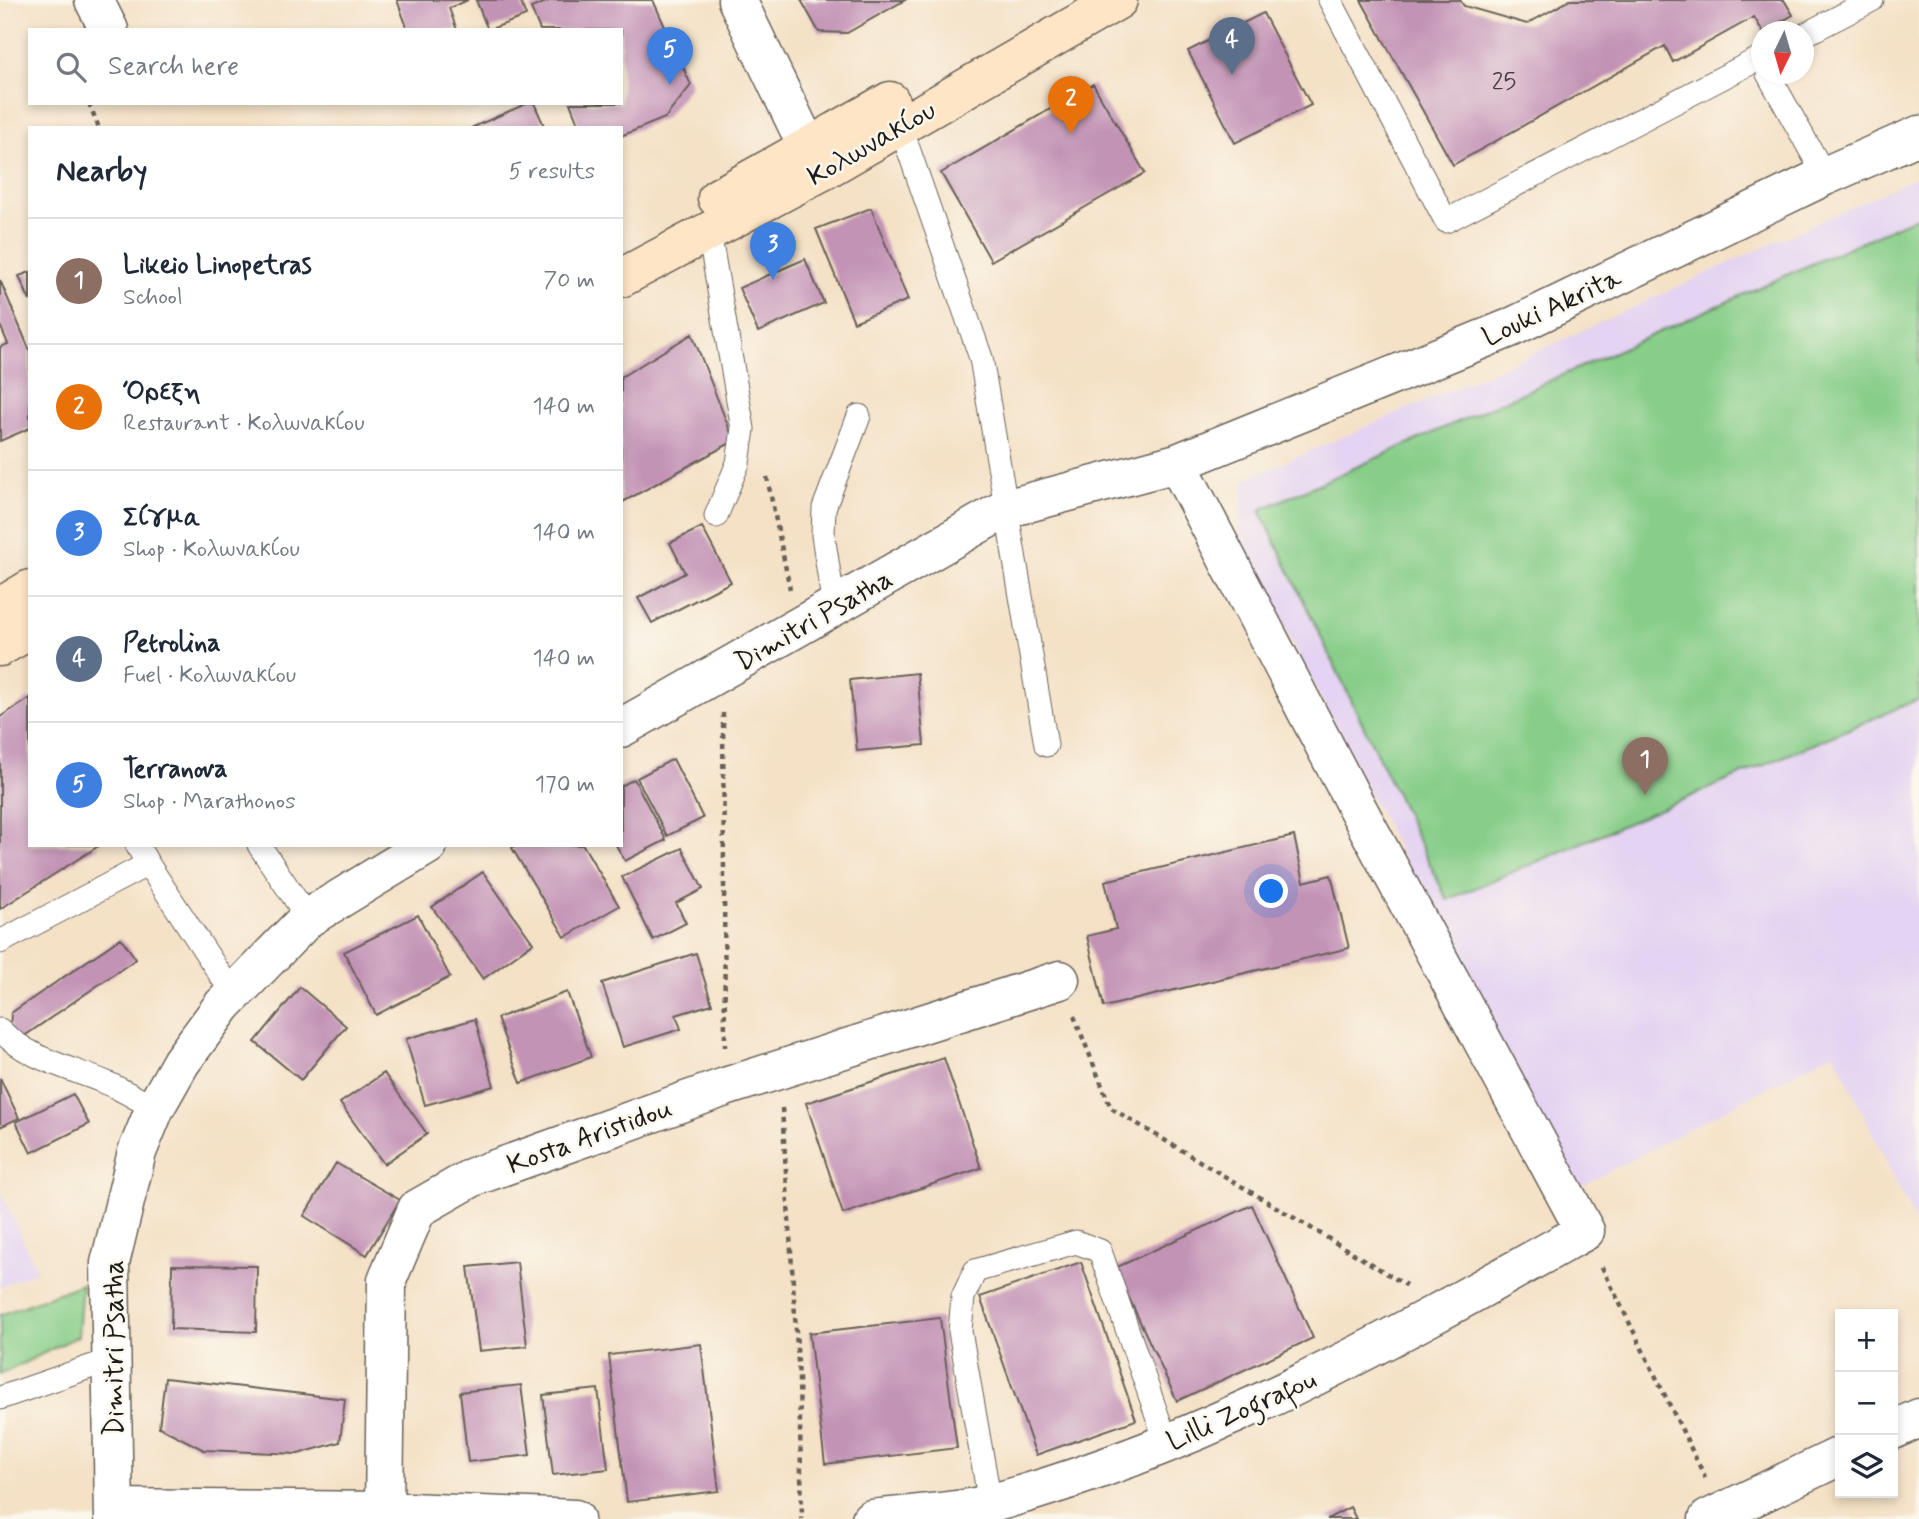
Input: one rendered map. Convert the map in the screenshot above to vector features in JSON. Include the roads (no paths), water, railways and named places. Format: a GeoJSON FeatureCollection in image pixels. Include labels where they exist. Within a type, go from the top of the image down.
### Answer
{"type":"FeatureCollection","features":[{"type":"Feature","properties":{"kind":"main road","name":"Κολωνακίου"},"geometry":{"type":"LineString","coordinates":[[623,250],[1069,0]]}},
{"type":"Feature","properties":{"kind":"main road","name":"Κολωνακίου"},"geometry":{"type":"LineString","coordinates":[[623,277],[709,232],[1118,0]]}},
{"type":"Feature","properties":{"kind":"main road"},"geometry":{"type":"LineString","coordinates":[[16,633],[28,595]]}},
{"type":"Feature","properties":{"kind":"street"},"geometry":{"type":"LineString","coordinates":[[94,0],[108,28]]}},
{"type":"Feature","properties":{"kind":"street"},"geometry":{"type":"LineString","coordinates":[[737,0],[808,148]]}},
{"type":"Feature","properties":{"kind":"street","name":"Louki Akrita"},"geometry":{"type":"LineString","coordinates":[[1005,509],[1177,463],[1510,328],[1825,176],[1919,135]]}},
{"type":"Feature","properties":{"kind":"street","name":"Lilli Zografou"},"geometry":{"type":"LineString","coordinates":[[871,1519],[990,1503],[1167,1444],[1381,1345],[1584,1231],[1177,463]]}},
{"type":"Feature","properties":{"kind":"street","name":"Dimitri Psatha"},"geometry":{"type":"LineString","coordinates":[[623,727],[1005,509]]}},
{"type":"Feature","properties":{"kind":"street","name":"Dimitri Psatha"},"geometry":{"type":"LineString","coordinates":[[114,1514],[110,1263],[137,1152],[155,1108],[181,1062],[233,994],[309,918],[425,847]]}},
{"type":"Feature","properties":{"kind":"street","name":"Kosta Aristidou"},"geometry":{"type":"LineString","coordinates":[[384,1511],[387,1280],[417,1209],[473,1177],[725,1087],[1060,980]]}},
{"type":"Feature","properties":{"kind":"street"},"geometry":{"type":"LineString","coordinates":[[1898,1428],[1919,1418]]}},
{"type":"Feature","properties":{"kind":"street"},"geometry":{"type":"LineString","coordinates":[[1715,1516],[1835,1458]]}},
{"type":"Feature","properties":{"kind":"street"},"geometry":{"type":"LineString","coordinates":[[114,1514],[384,1511],[575,1519]]}},
{"type":"Feature","properties":{"kind":"lane"},"geometry":{"type":"LineString","coordinates":[[1330,0],[1446,222],[1751,69]]}},
{"type":"Feature","properties":{"kind":"lane"},"geometry":{"type":"LineString","coordinates":[[1814,30],[1872,0]]}},
{"type":"Feature","properties":{"kind":"lane"},"geometry":{"type":"LineString","coordinates":[[1775,84],[1825,176]]}},
{"type":"Feature","properties":{"kind":"lane"},"geometry":{"type":"LineString","coordinates":[[900,125],[981,358],[1046,745]]}},
{"type":"Feature","properties":{"kind":"lane"},"geometry":{"type":"LineString","coordinates":[[709,232],[743,429],[738,463],[716,516]]}},
{"type":"Feature","properties":{"kind":"lane"},"geometry":{"type":"LineString","coordinates":[[834,607],[824,535],[824,508],[859,416]]}},
{"type":"Feature","properties":{"kind":"lane"},"geometry":{"type":"LineString","coordinates":[[260,847],[309,918]]}},
{"type":"Feature","properties":{"kind":"lane"},"geometry":{"type":"LineString","coordinates":[[0,942],[142,855],[233,994]]}},
{"type":"Feature","properties":{"kind":"lane"},"geometry":{"type":"LineString","coordinates":[[0,1030],[8,1038],[60,1067],[107,1083],[155,1108]]}},
{"type":"Feature","properties":{"kind":"lane"},"geometry":{"type":"LineString","coordinates":[[990,1503],[960,1331],[963,1297],[975,1270],[1076,1242],[1100,1251],[1167,1444]]}},
{"type":"Feature","properties":{"kind":"lane"},"geometry":{"type":"LineString","coordinates":[[0,1398],[110,1360]]}},
{"type":"Feature","properties":{"kind":"place","name":"Petrolina"},"geometry":{"type":"Point","coordinates":[1232,75]}},
{"type":"Feature","properties":{"kind":"place","name":"Terranova"},"geometry":{"type":"Point","coordinates":[670,85]}},
{"type":"Feature","properties":{"kind":"place","name":"Όρεξη"},"geometry":{"type":"Point","coordinates":[1071,134]}},
{"type":"Feature","properties":{"kind":"place","name":"Σίγμα"},"geometry":{"type":"Point","coordinates":[773,280]}},
{"type":"Feature","properties":{"kind":"place","name":"Likeio Linopetras"},"geometry":{"type":"Point","coordinates":[1645,795]}}]}
